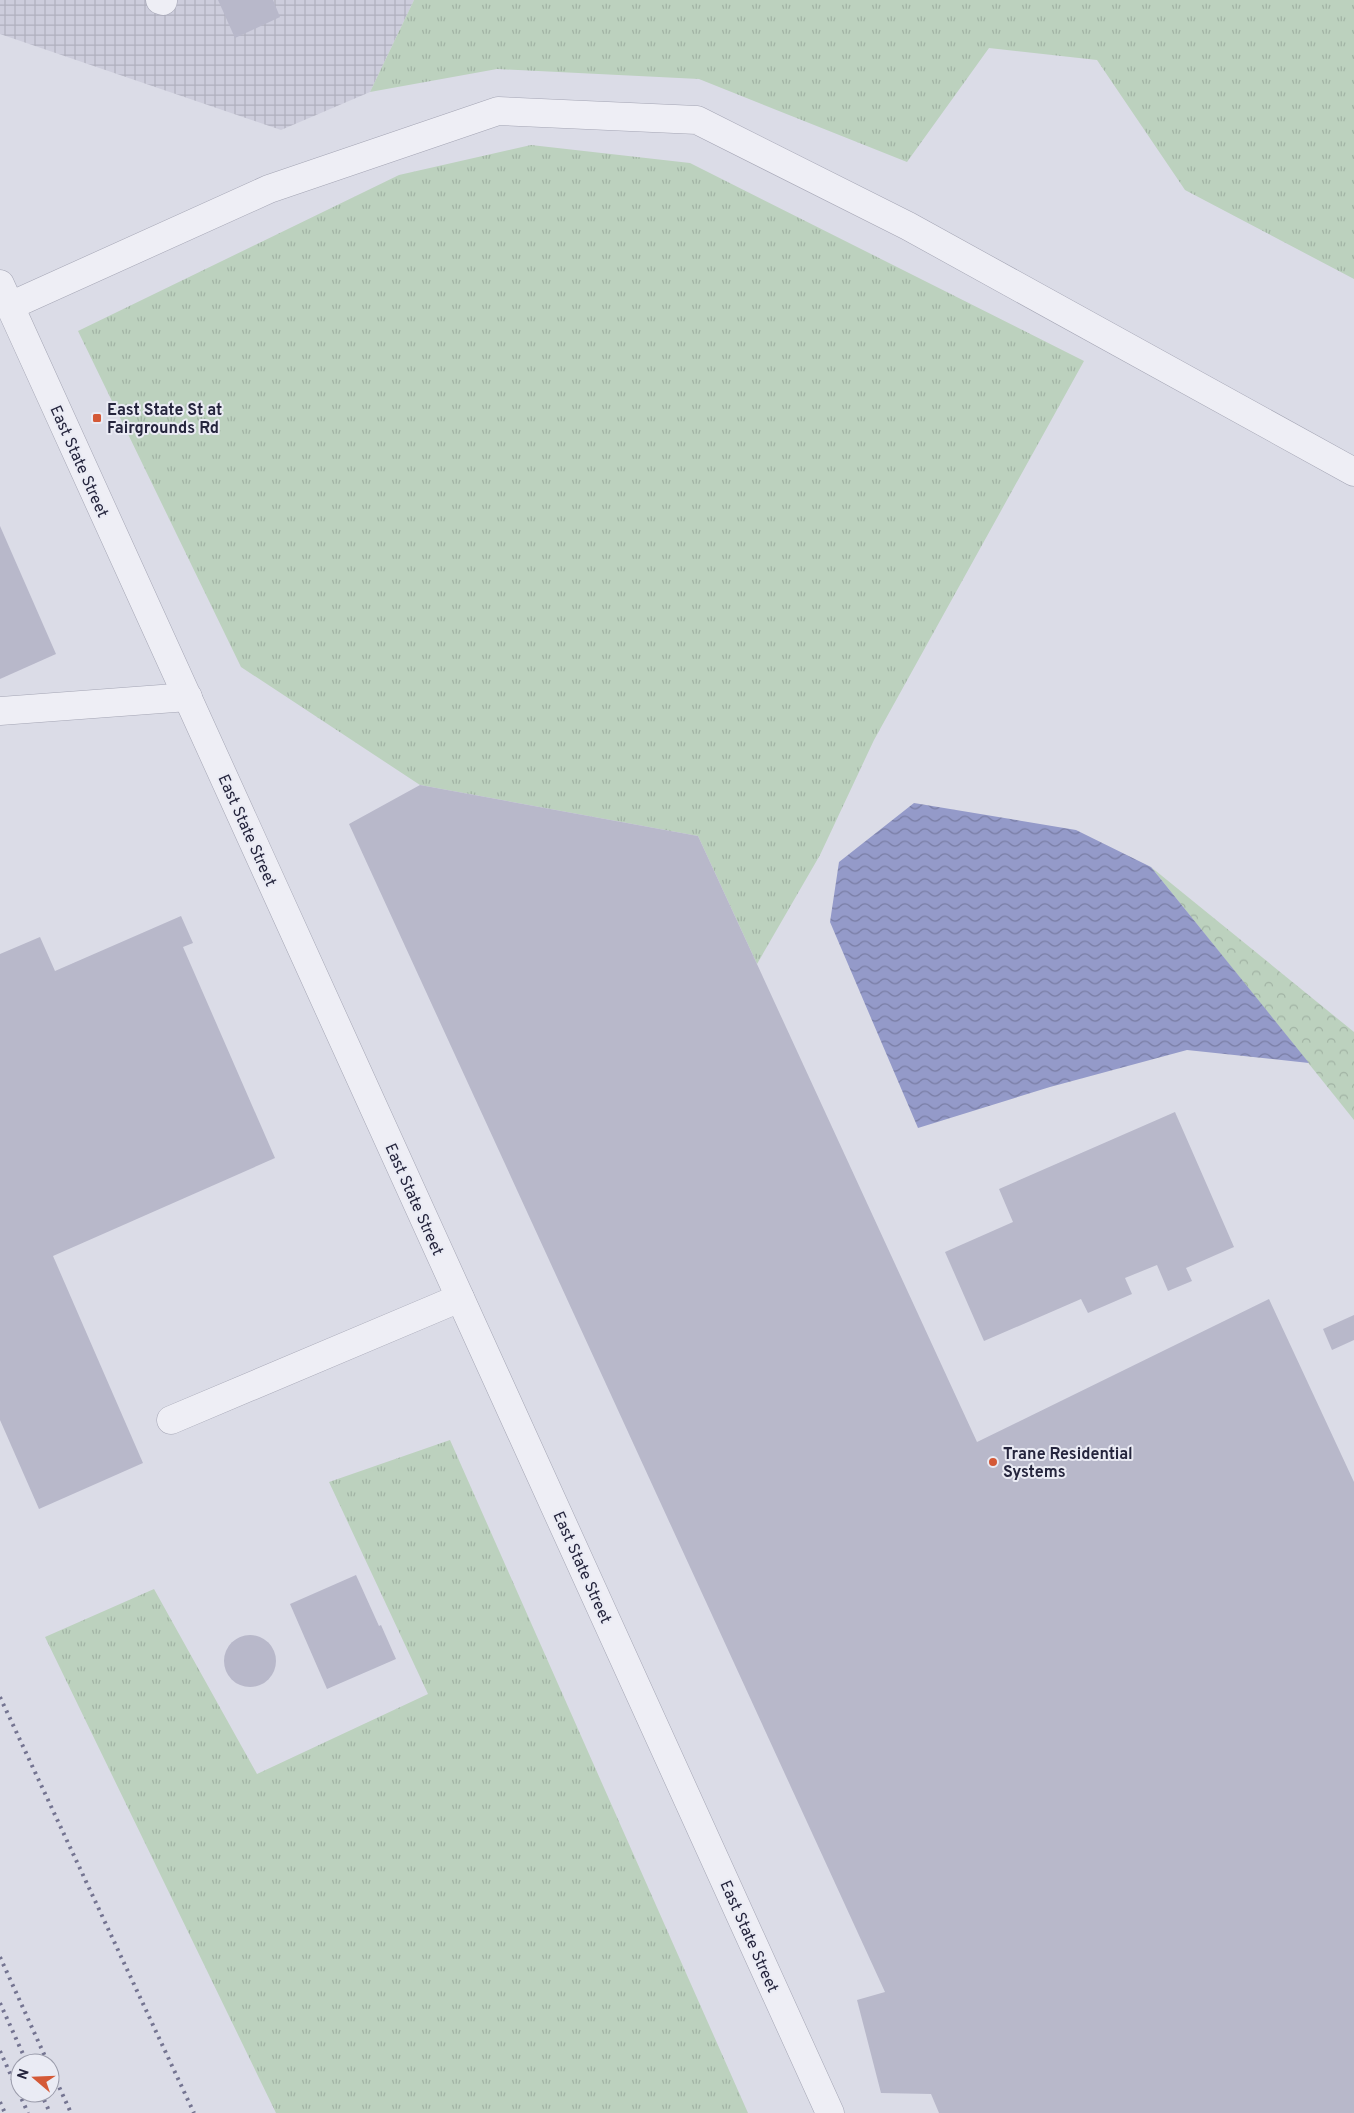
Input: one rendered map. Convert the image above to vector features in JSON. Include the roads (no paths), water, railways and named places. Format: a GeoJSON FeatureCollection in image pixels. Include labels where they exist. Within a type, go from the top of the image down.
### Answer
{"type":"FeatureCollection","features":[{"type":"Feature","properties":{"kind":"street"},"geometry":{"type":"LineString","coordinates":[[5,295],[269,189],[498,111],[697,120],[908,226],[1354,472]]}},
{"type":"Feature","properties":{"kind":"street","name":"East State Street"},"geometry":{"type":"LineString","coordinates":[[5,295],[830,2113]]}},
{"type":"Feature","properties":{"kind":"street"},"geometry":{"type":"LineString","coordinates":[[0,711],[188,697]]}},
{"type":"Feature","properties":{"kind":"street"},"geometry":{"type":"LineString","coordinates":[[171,1420],[460,1298]]}},
{"type":"Feature","properties":{"kind":"water"},"geometry":{"type":"Polygon","coordinates":[[[914,803],[1076,830],[1151,867],[1309,1063],[1187,1050],[1050,1087],[918,1128],[830,922],[839,862],[914,803]]]}},
{"type":"Feature","properties":{"kind":"railway"},"geometry":{"type":"LineString","coordinates":[[0,1697],[194,2113]]}},
{"type":"Feature","properties":{"kind":"railway"},"geometry":{"type":"LineString","coordinates":[[0,1957],[43,2053]]}},
{"type":"Feature","properties":{"kind":"railway"},"geometry":{"type":"LineString","coordinates":[[0,2003],[22,2053]]}},
{"type":"Feature","properties":{"kind":"railway"},"geometry":{"type":"LineString","coordinates":[[0,2051],[28,2113]]}},
{"type":"Feature","properties":{"kind":"railway"},"geometry":{"type":"LineString","coordinates":[[60,2089],[71,2113]]}},
{"type":"Feature","properties":{"kind":"railway"},"geometry":{"type":"LineString","coordinates":[[0,2102],[5,2113]]}},
{"type":"Feature","properties":{"kind":"railway"},"geometry":{"type":"LineString","coordinates":[[46,2103],[50,2113]]}},
{"type":"Feature","properties":{"kind":"place","name":"East State St at Fairgrounds Rd"},"geometry":{"type":"Point","coordinates":[97,418]}},
{"type":"Feature","properties":{"kind":"place","name":"Trane Residential Systems"},"geometry":{"type":"Point","coordinates":[993,1462]}}]}
